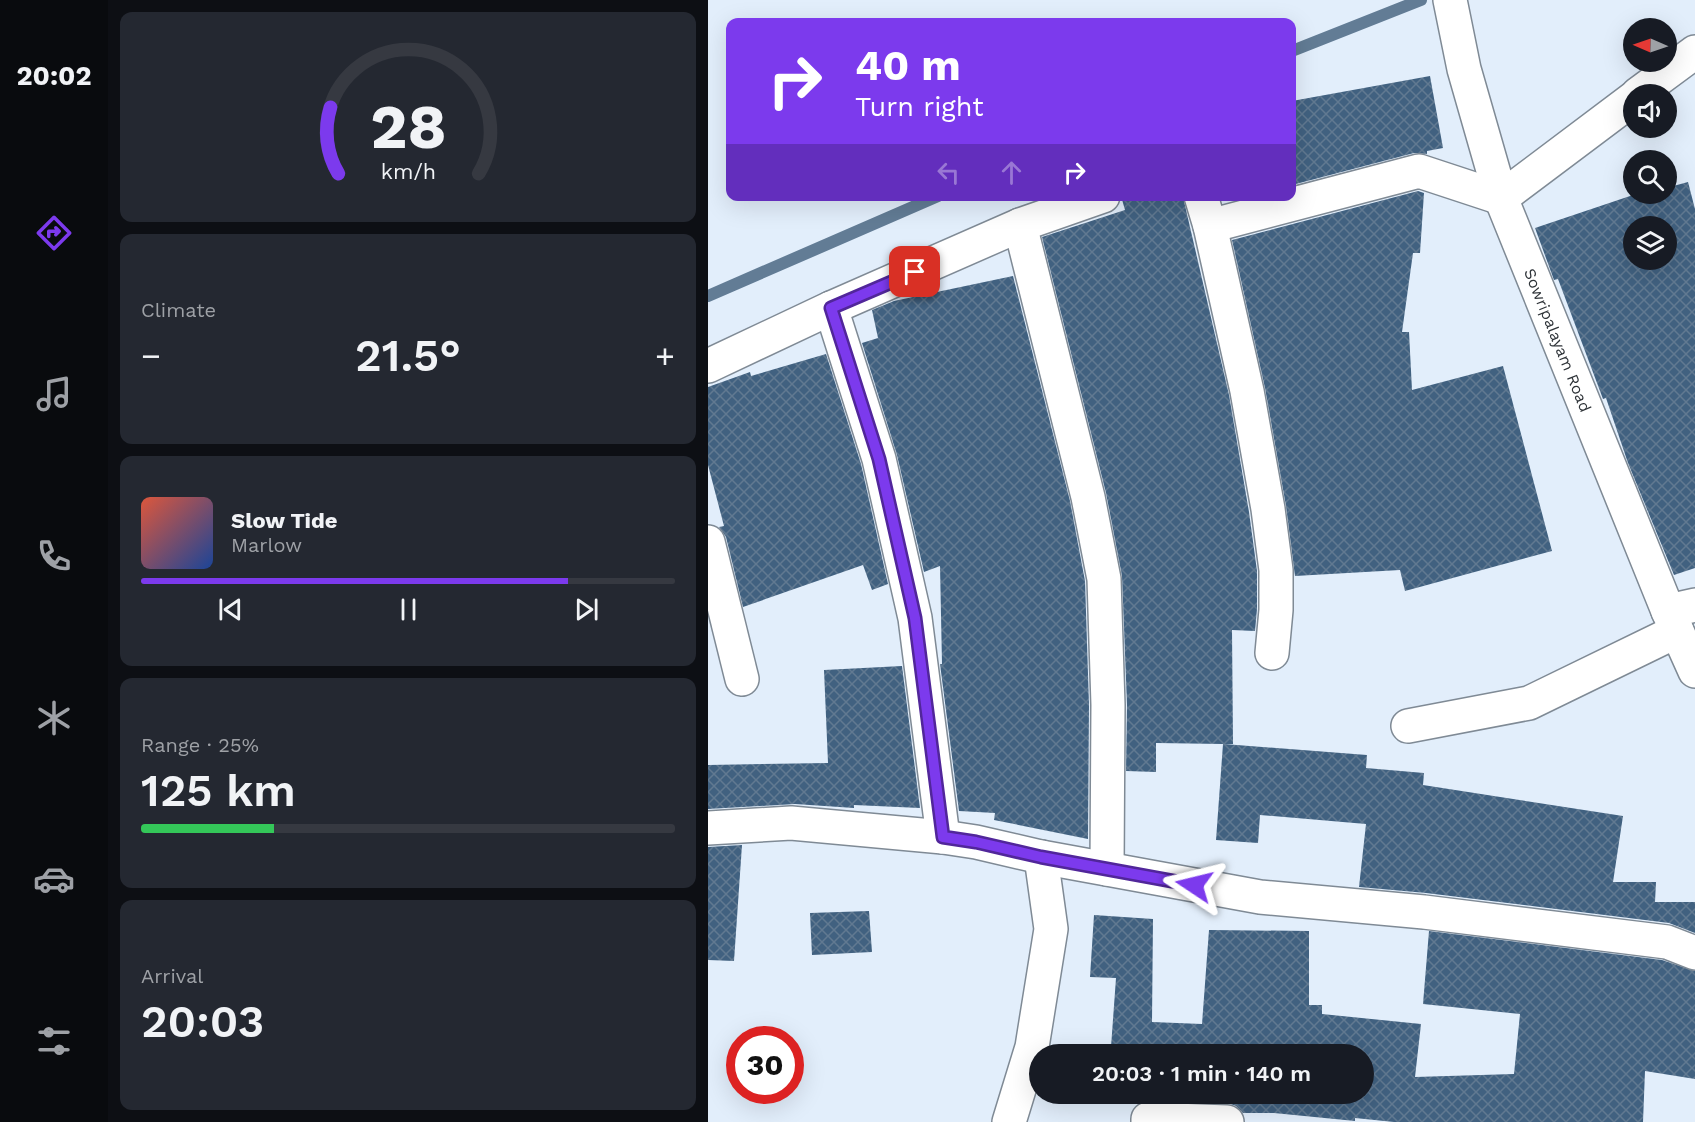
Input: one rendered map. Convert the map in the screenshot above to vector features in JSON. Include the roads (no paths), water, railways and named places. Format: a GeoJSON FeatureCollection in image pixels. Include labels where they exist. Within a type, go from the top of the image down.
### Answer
{"type":"FeatureCollection","features":[{"type":"Feature","properties":{"kind":"street","name":"Sowripalayam Road"},"geometry":{"type":"LineString","coordinates":[[1450,0],[1464,69],[1501,198],[1680,616],[1695,671]]}},
{"type":"Feature","properties":{"kind":"street"},"geometry":{"type":"LineString","coordinates":[[1652,84],[1695,52]]}},
{"type":"Feature","properties":{"kind":"street"},"geometry":{"type":"LineString","coordinates":[[1296,194],[1419,171],[1501,198],[1623,106]]}},
{"type":"Feature","properties":{"kind":"street"},"geometry":{"type":"LineString","coordinates":[[708,366],[831,308],[1020,225],[1089,201]]}},
{"type":"Feature","properties":{"kind":"street"},"geometry":{"type":"LineString","coordinates":[[1258,201],[1205,211],[1247,391],[1268,509],[1276,570],[1276,610],[1272,653]]}},
{"type":"Feature","properties":{"kind":"street"},"geometry":{"type":"LineString","coordinates":[[1020,225],[1088,497],[1104,579],[1108,705],[1107,869]]}},
{"type":"Feature","properties":{"kind":"street"},"geometry":{"type":"LineString","coordinates":[[831,308],[879,459],[915,618],[943,837]]}},
{"type":"Feature","properties":{"kind":"street"},"geometry":{"type":"LineString","coordinates":[[708,542],[742,679]]}},
{"type":"Feature","properties":{"kind":"street"},"geometry":{"type":"LineString","coordinates":[[1408,726],[1529,703],[1680,616]]}},
{"type":"Feature","properties":{"kind":"street"},"geometry":{"type":"LineString","coordinates":[[708,828],[792,823],[943,837],[1260,897],[1424,912],[1667,942],[1695,953]]}},
{"type":"Feature","properties":{"kind":"street"},"geometry":{"type":"LineString","coordinates":[[1009,1122],[1032,1047],[1051,929],[1041,857]]}},
{"type":"Feature","properties":{"kind":"street"},"geometry":{"type":"LineString","coordinates":[[1148,1122],[1148,1119],[1227,1122]]}},
{"type":"Feature","properties":{"kind":"waterway"},"geometry":{"type":"LineString","coordinates":[[1296,49],[1421,0]]}},
{"type":"Feature","properties":{"kind":"waterway"},"geometry":{"type":"LineString","coordinates":[[708,296],[926,201]]}}]}
